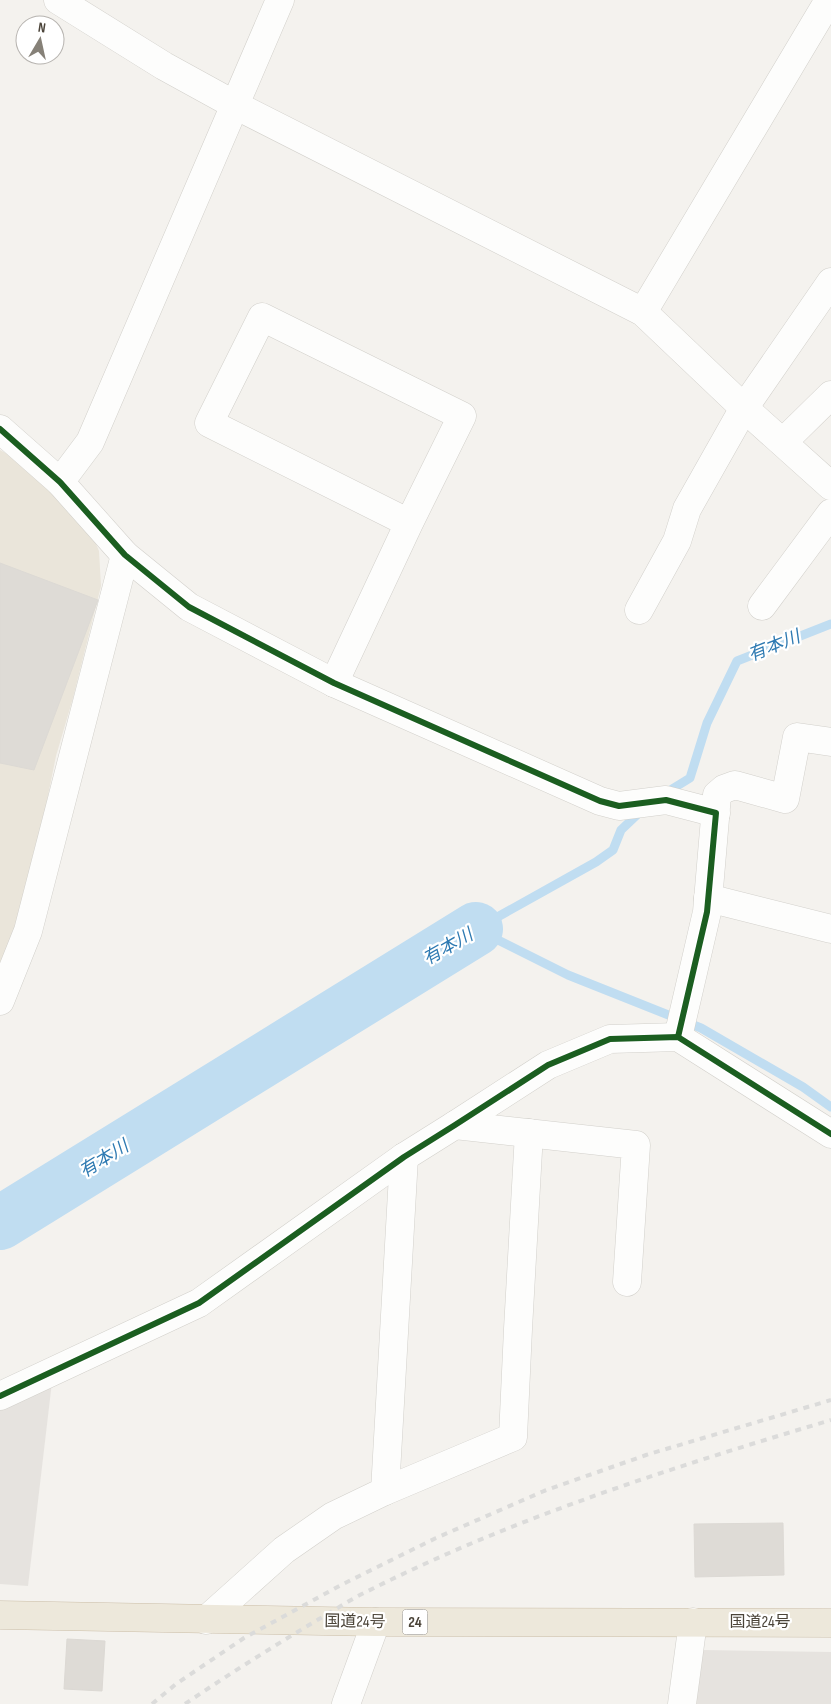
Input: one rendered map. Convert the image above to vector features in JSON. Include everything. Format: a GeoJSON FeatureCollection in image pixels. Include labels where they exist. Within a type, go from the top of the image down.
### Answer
{"type":"FeatureCollection","features":[{"type":"Feature","properties":{"kind":"highway","name":"国道24号"},"geometry":{"type":"LineString","coordinates":[[0,1615],[376,1622],[831,1623]]}},
{"type":"Feature","properties":{"kind":"street"},"geometry":{"type":"LineString","coordinates":[[58,0],[164,66],[235,105],[643,312],[744,408],[831,486]]}},
{"type":"Feature","properties":{"kind":"street"},"geometry":{"type":"LineString","coordinates":[[60,482],[90,442],[280,0]]}},
{"type":"Feature","properties":{"kind":"street"},"geometry":{"type":"LineString","coordinates":[[643,312],[829,0]]}},
{"type":"Feature","properties":{"kind":"street"},"geometry":{"type":"LineString","coordinates":[[639,610],[677,541],[687,509],[744,408],[831,282]]}},
{"type":"Feature","properties":{"kind":"street"},"geometry":{"type":"LineString","coordinates":[[334,683],[409,523],[462,416],[262,317],[209,424],[409,523]]}},
{"type":"Feature","properties":{"kind":"street"},"geometry":{"type":"LineString","coordinates":[[783,442],[831,395]]}},
{"type":"Feature","properties":{"kind":"street"},"geometry":{"type":"LineString","coordinates":[[0,429],[60,482],[125,555],[190,607],[334,683],[600,801],[619,806],[666,800],[716,813]]}},
{"type":"Feature","properties":{"kind":"street"},"geometry":{"type":"LineString","coordinates":[[762,606],[831,513]]}},
{"type":"Feature","properties":{"kind":"street"},"geometry":{"type":"LineString","coordinates":[[0,1001],[28,931],[125,555]]}},
{"type":"Feature","properties":{"kind":"street"},"geometry":{"type":"LineString","coordinates":[[678,1037],[707,912],[717,795],[724,789],[735,785],[786,799],[797,737],[831,742]]}},
{"type":"Feature","properties":{"kind":"street"},"geometry":{"type":"LineString","coordinates":[[708,898],[831,929]]}},
{"type":"Feature","properties":{"kind":"street"},"geometry":{"type":"LineString","coordinates":[[0,1396],[199,1303],[404,1157],[548,1065],[610,1039],[678,1037],[831,1134]]}},
{"type":"Feature","properties":{"kind":"street"},"geometry":{"type":"LineString","coordinates":[[455,1125],[636,1145],[627,1282]]}},
{"type":"Feature","properties":{"kind":"street"},"geometry":{"type":"LineString","coordinates":[[206,1620],[284,1550],[333,1516],[386,1491],[513,1438],[529,1133]]}},
{"type":"Feature","properties":{"kind":"street"},"geometry":{"type":"LineString","coordinates":[[386,1491],[404,1157]]}},
{"type":"Feature","properties":{"kind":"street"},"geometry":{"type":"LineString","coordinates":[[346,1704],[376,1622]]}},
{"type":"Feature","properties":{"kind":"street"},"geometry":{"type":"LineString","coordinates":[[682,1704],[693,1622]]}},
{"type":"Feature","properties":{"kind":"shaded area"},"geometry":{"type":"Polygon","coordinates":[[[0,450],[26,464],[88,525],[99,551],[101,586],[73,698],[56,756],[40,835],[13,946],[0,973],[0,450]]]}},
{"type":"Feature","properties":{"kind":"shaded area"},"geometry":{"type":"Polygon","coordinates":[[[52,1382],[28,1586],[0,1584],[0,1405],[52,1382]]]}},
{"type":"Feature","properties":{"kind":"shaded area"},"geometry":{"type":"Polygon","coordinates":[[[703,1650],[831,1652],[831,1704],[696,1704],[703,1650]]]}},
{"type":"Feature","properties":{"kind":"building"},"geometry":{"type":"Polygon","coordinates":[[[0,563],[98,600],[34,770],[0,763],[0,563]]]}},
{"type":"Feature","properties":{"kind":"building"},"geometry":{"type":"Polygon","coordinates":[[[783,1523],[784,1575],[695,1577],[694,1524],[783,1523]]]}},
{"type":"Feature","properties":{"kind":"building"},"geometry":{"type":"Polygon","coordinates":[[[67,1639],[105,1641],[102,1691],[64,1689],[67,1639]]]}},
{"type":"Feature","properties":{"kind":"waterway","name":"有本川"},"geometry":{"type":"LineString","coordinates":[[664,794],[690,778],[707,723],[737,661],[831,624]]}},
{"type":"Feature","properties":{"kind":"waterway","name":"有本川"},"geometry":{"type":"LineString","coordinates":[[476,929],[596,862],[613,850],[621,830],[641,811]]}},
{"type":"Feature","properties":{"kind":"waterway"},"geometry":{"type":"LineString","coordinates":[[476,929],[568,975],[701,1028],[803,1087],[831,1107]]}},
{"type":"Feature","properties":{"kind":"waterway","name":"有本川"},"geometry":{"type":"LineString","coordinates":[[0,1223],[476,929]]}},
{"type":"Feature","properties":{"kind":"railway"},"geometry":{"type":"LineString","coordinates":[[152,1704],[176,1684],[244,1638],[341,1585],[436,1538],[544,1491],[646,1455],[831,1400]]}},
{"type":"Feature","properties":{"kind":"railway"},"geometry":{"type":"LineString","coordinates":[[185,1704],[252,1660],[349,1601],[424,1564],[596,1495],[713,1456],[831,1420]]}},
{"type":"Feature","properties":{"kind":"cycle path"},"geometry":{"type":"LineString","coordinates":[[0,429],[60,482],[125,555],[189,607],[334,683],[600,801],[619,806],[666,800],[716,813],[707,912],[678,1037]]}},
{"type":"Feature","properties":{"kind":"cycle path"},"geometry":{"type":"LineString","coordinates":[[0,1396],[199,1303],[404,1157],[548,1065],[610,1039],[678,1037],[831,1134]]}}]}
